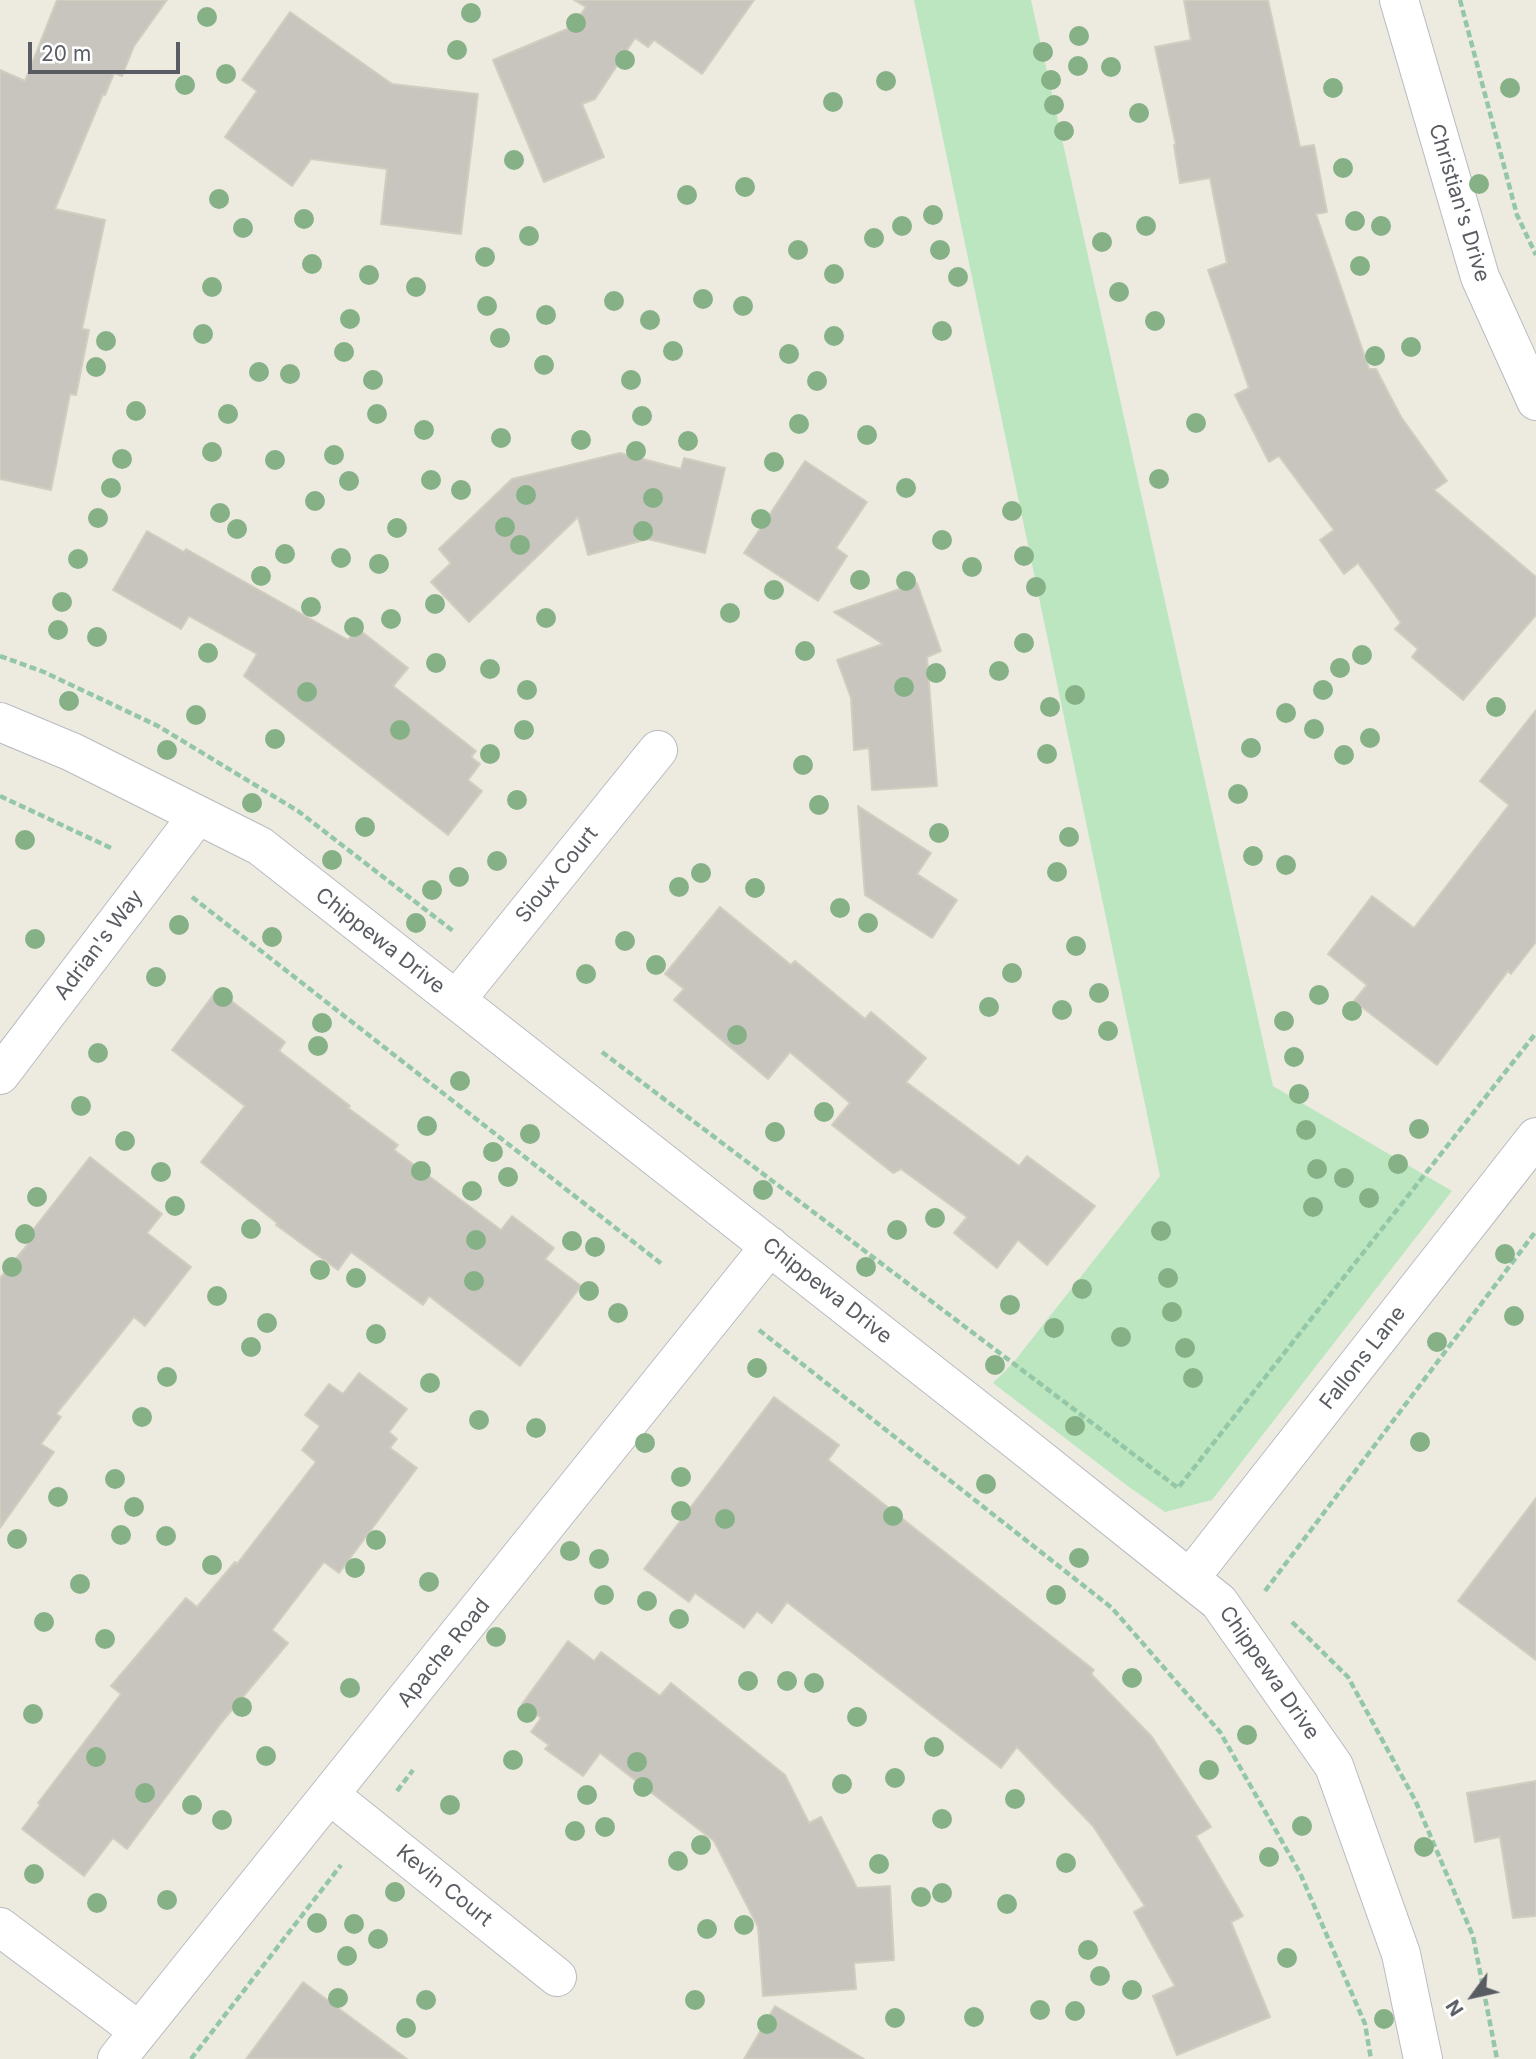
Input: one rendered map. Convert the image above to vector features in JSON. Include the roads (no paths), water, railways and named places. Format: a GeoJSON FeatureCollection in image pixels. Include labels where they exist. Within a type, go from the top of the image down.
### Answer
{"type":"FeatureCollection","features":[{"type":"Feature","properties":{"kind":"street","name":"Christian's Drive"},"geometry":{"type":"LineString","coordinates":[[1399,0],[1479,277],[1536,401]]}},
{"type":"Feature","properties":{"kind":"street","name":"Chippewa Drive"},"geometry":{"type":"LineString","coordinates":[[0,722],[72,752],[260,846],[1219,1602],[1334,1766],[1401,1954],[1423,2059]]}},
{"type":"Feature","properties":{"kind":"street","name":"Sioux Court"},"geometry":{"type":"LineString","coordinates":[[456,1000],[659,750]]}},
{"type":"Feature","properties":{"kind":"street","name":"Adrian's Way"},"geometry":{"type":"LineString","coordinates":[[0,1075],[198,815]]}},
{"type":"Feature","properties":{"kind":"street","name":"Fallons Lane"},"geometry":{"type":"LineString","coordinates":[[1190,1578],[1536,1137]]}},
{"type":"Feature","properties":{"kind":"street","name":"Apache Road"},"geometry":{"type":"LineString","coordinates":[[128,2045],[770,1246]]}},
{"type":"Feature","properties":{"kind":"street","name":"Kevin Court"},"geometry":{"type":"LineString","coordinates":[[330,1795],[557,1977]]}},
{"type":"Feature","properties":{"kind":"street"},"geometry":{"type":"LineString","coordinates":[[0,1927],[128,2045]]}}]}
